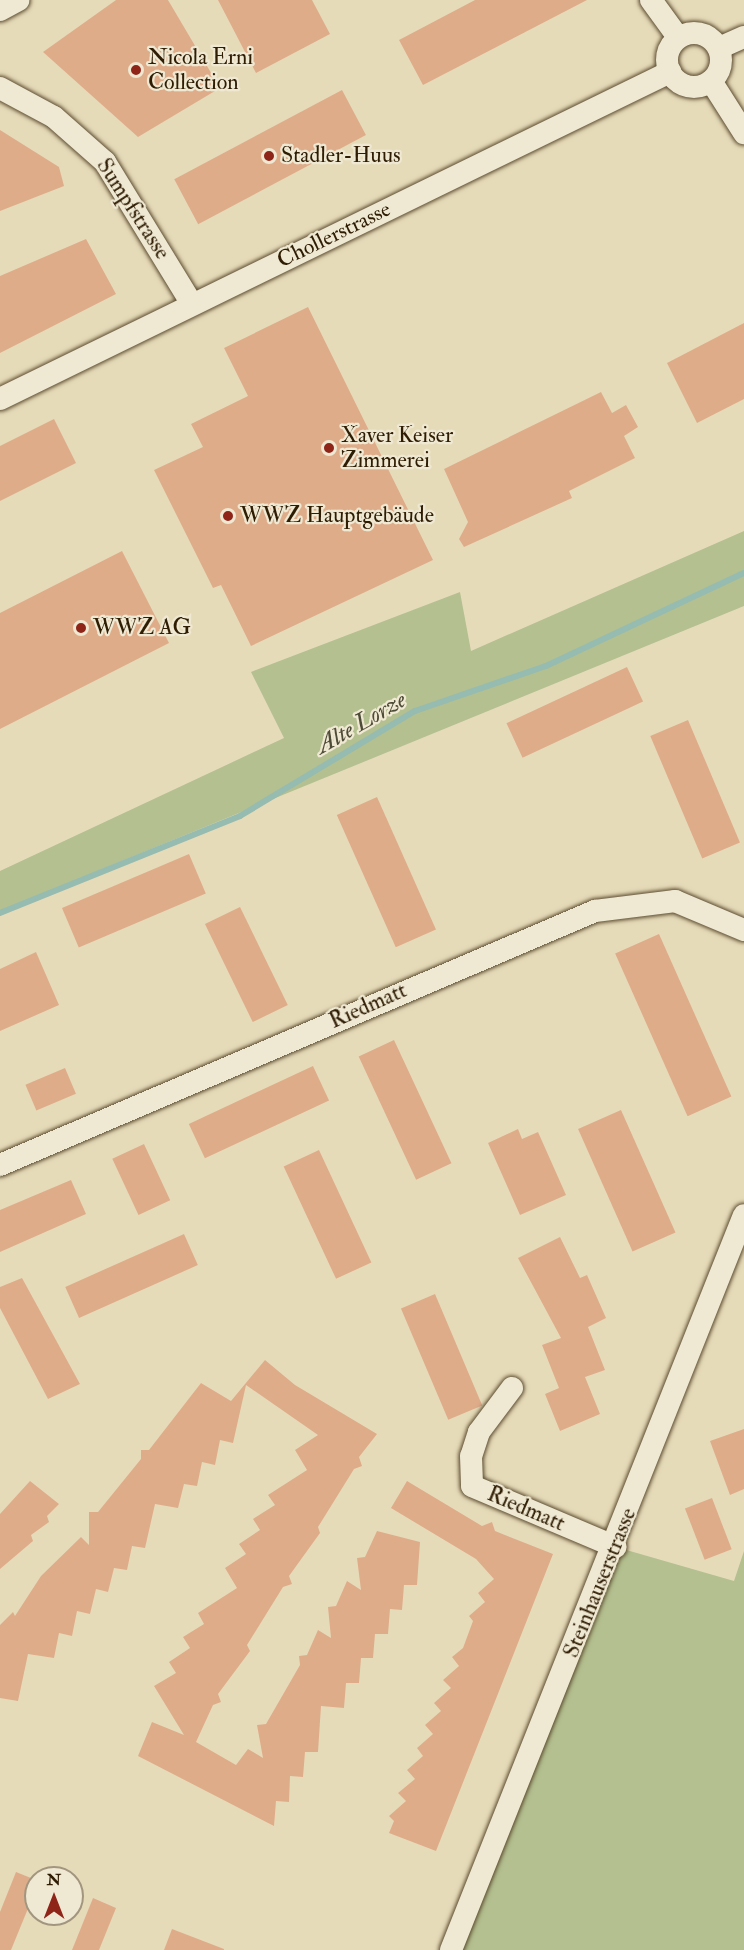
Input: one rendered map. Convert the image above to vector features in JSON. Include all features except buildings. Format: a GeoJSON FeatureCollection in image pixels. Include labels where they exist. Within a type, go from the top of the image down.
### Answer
{"type":"FeatureCollection","features":[{"type":"Feature","properties":{"kind":"street"},"geometry":{"type":"LineString","coordinates":[[0,10],[20,0]]}},
{"type":"Feature","properties":{"kind":"street"},"geometry":{"type":"LineString","coordinates":[[651,0],[678,37]]}},
{"type":"Feature","properties":{"kind":"street"},"geometry":{"type":"LineString","coordinates":[[701,33],[719,48],[721,66],[711,81],[686,86],[670,72],[667,53],[678,37],[701,33]]}},
{"type":"Feature","properties":{"kind":"street"},"geometry":{"type":"LineString","coordinates":[[719,48],[744,37]]}},
{"type":"Feature","properties":{"kind":"street","name":"Chollerstrasse"},"geometry":{"type":"LineString","coordinates":[[0,399],[670,72]]}},
{"type":"Feature","properties":{"kind":"street"},"geometry":{"type":"LineString","coordinates":[[711,81],[744,133]]}},
{"type":"Feature","properties":{"kind":"street","name":"Sumpfstrasse"},"geometry":{"type":"LineString","coordinates":[[0,88],[54,117],[105,162],[192,304]]}},
{"type":"Feature","properties":{"kind":"street","name":"Riedmatt"},"geometry":{"type":"LineString","coordinates":[[0,1165],[595,911],[675,901],[744,930]]}},
{"type":"Feature","properties":{"kind":"street","name":"Steinhauserstrasse"},"geometry":{"type":"LineString","coordinates":[[451,1950],[615,1547],[744,1215]]}},
{"type":"Feature","properties":{"kind":"street","name":"Riedmatt"},"geometry":{"type":"LineString","coordinates":[[512,1388],[478,1432],[471,1456],[472,1486],[615,1547]]}},
{"type":"Feature","properties":{"kind":"green space"},"geometry":{"type":"Polygon","coordinates":[[[744,531],[744,606],[0,911],[0,871],[284,738],[251,672],[460,592],[471,651],[744,531]]]}},
{"type":"Feature","properties":{"kind":"green space"},"geometry":{"type":"Polygon","coordinates":[[[616,1547],[734,1581],[744,1551],[744,1950],[451,1950],[616,1547]]]}},
{"type":"Feature","properties":{"kind":"waterway","name":"Alte Lorze"},"geometry":{"type":"LineString","coordinates":[[0,913],[240,816],[415,711],[546,666],[744,573]]}},
{"type":"Feature","properties":{"kind":"place","name":"Nicola Erni Collection"},"geometry":{"type":"Point","coordinates":[136,70]}},
{"type":"Feature","properties":{"kind":"place","name":"Stadler-Huus"},"geometry":{"type":"Point","coordinates":[269,156]}},
{"type":"Feature","properties":{"kind":"place","name":"Xaver Keiser Zimmerei"},"geometry":{"type":"Point","coordinates":[329,448]}},
{"type":"Feature","properties":{"kind":"place","name":"WWZ Hauptgebäude"},"geometry":{"type":"Point","coordinates":[228,516]}},
{"type":"Feature","properties":{"kind":"place","name":"WWZ AG"},"geometry":{"type":"Point","coordinates":[81,628]}}]}
